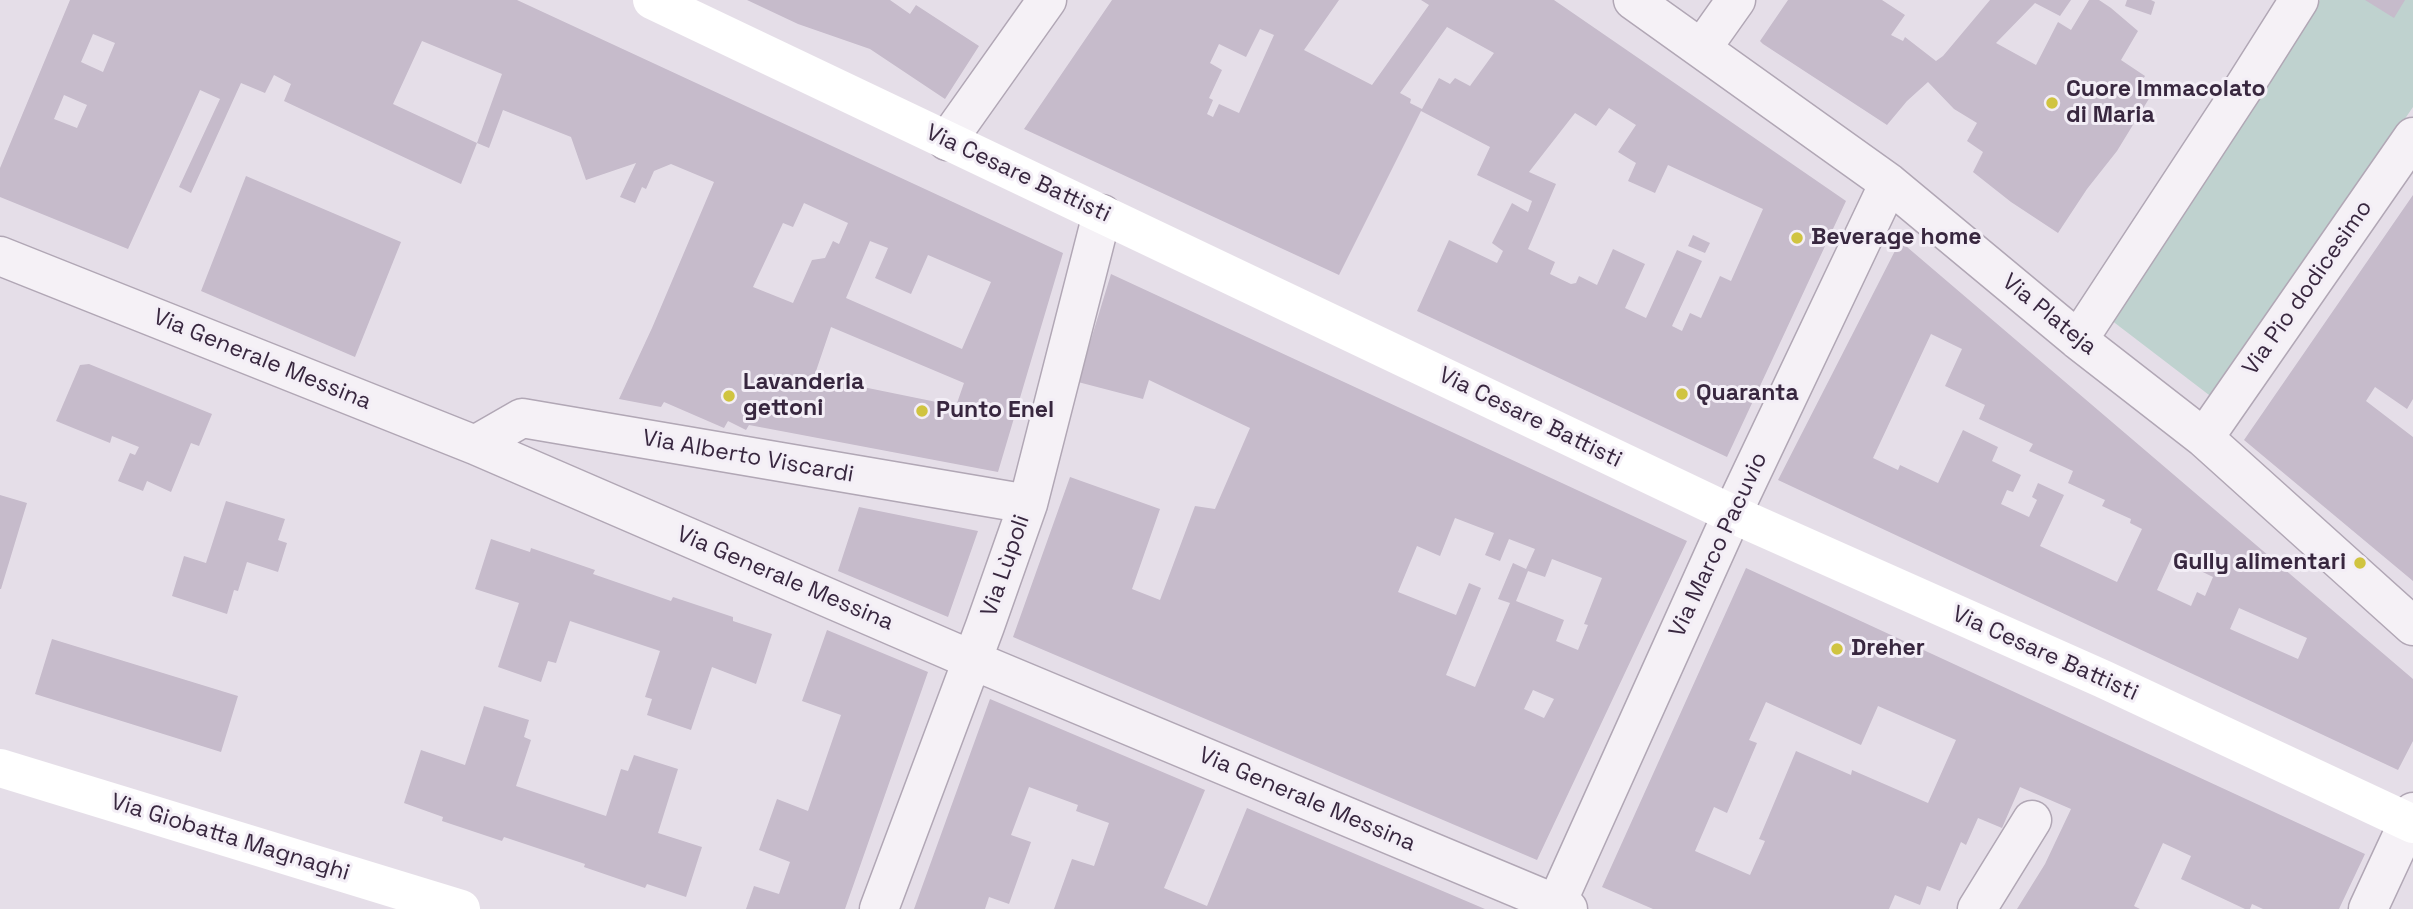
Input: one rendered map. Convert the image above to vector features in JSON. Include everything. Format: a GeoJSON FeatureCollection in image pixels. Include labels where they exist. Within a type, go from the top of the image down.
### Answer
{"type":"FeatureCollection","features":[{"type":"Feature","properties":{"kind":"main road","name":"Via Cesare Battisti"},"geometry":{"type":"LineString","coordinates":[[652,0],[1732,514],[2411,819]]}},
{"type":"Feature","properties":{"kind":"main road","name":"Via Giobatta Magnaghi"},"geometry":{"type":"LineString","coordinates":[[0,768],[461,909]]}},
{"type":"Feature","properties":{"kind":"street"},"geometry":{"type":"LineString","coordinates":[[947,141],[1047,0]]}},
{"type":"Feature","properties":{"kind":"street","name":"Via Plateja"},"geometry":{"type":"LineString","coordinates":[[1633,0],[1889,183],[2078,340],[2204,438],[2413,626]]}},
{"type":"Feature","properties":{"kind":"street"},"geometry":{"type":"LineString","coordinates":[[1702,48],[1736,0]]}},
{"type":"Feature","properties":{"kind":"street"},"geometry":{"type":"LineString","coordinates":[[2078,340],[2299,0]]}},
{"type":"Feature","properties":{"kind":"street","name":"Via Pio dodicesimo"},"geometry":{"type":"LineString","coordinates":[[2204,438],[2413,138]]}},
{"type":"Feature","properties":{"kind":"street","name":"Via Marco Pacuvio"},"geometry":{"type":"LineString","coordinates":[[1560,907],[1732,514],[1889,183]]}},
{"type":"Feature","properties":{"kind":"street","name":"Via Lùpoli"},"geometry":{"type":"LineString","coordinates":[[879,909],[1028,504],[1102,214]]}},
{"type":"Feature","properties":{"kind":"street","name":"Via Generale Messina"},"geometry":{"type":"LineString","coordinates":[[0,256],[475,445],[972,660],[1560,907]]}},
{"type":"Feature","properties":{"kind":"street","name":"Via Alberto Viscardi"},"geometry":{"type":"LineString","coordinates":[[475,445],[522,418],[1028,504]]}},
{"type":"Feature","properties":{"kind":"street"},"geometry":{"type":"LineString","coordinates":[[2368,909],[2411,819]]}},
{"type":"Feature","properties":{"kind":"street"},"geometry":{"type":"LineString","coordinates":[[1977,909],[2032,820]]}},
{"type":"Feature","properties":{"kind":"shaded area"},"geometry":{"type":"Polygon","coordinates":[[[2320,0],[2413,0],[2413,107],[2213,398],[2111,320],[2320,0]]]}},
{"type":"Feature","properties":{"kind":"building"},"geometry":{"type":"Polygon","coordinates":[[[70,0],[517,0],[1063,253],[998,472],[749,425],[746,430],[728,421],[724,428],[664,402],[661,407],[619,399],[714,182],[671,164],[654,171],[646,189],[642,187],[635,203],[620,197],[636,163],[586,180],[571,137],[503,110],[489,148],[477,143],[461,184],[284,101],[291,84],[274,75],[265,93],[241,83],[191,193],[179,187],[220,99],[200,90],[128,249],[0,197],[0,168],[70,0]],[[93,34],[81,62],[103,72],[115,43],[93,34]],[[422,41],[393,104],[477,143],[502,74],[422,41]],[[64,95],[54,119],[77,128],[87,105],[64,95]],[[804,203],[793,227],[783,223],[753,287],[793,303],[812,260],[825,258],[833,241],[839,244],[848,223],[804,203]],[[870,241],[846,298],[962,349],[991,282],[928,255],[911,294],[875,278],[888,248],[870,241]],[[831,327],[814,377],[956,406],[964,383],[831,327]]]}},
{"type":"Feature","properties":{"kind":"building"},"geometry":{"type":"Polygon","coordinates":[[[747,0],[890,0],[910,14],[916,5],[979,46],[945,99],[870,49],[798,24],[747,0]]]}},
{"type":"Feature","properties":{"kind":"building"},"geometry":{"type":"Polygon","coordinates":[[[1112,0],[1339,0],[1304,50],[1372,85],[1429,5],[1421,0],[1554,0],[1846,201],[1727,457],[1417,311],[1449,240],[1497,263],[1503,251],[1492,243],[1512,203],[1528,212],[1532,201],[1477,175],[1490,147],[1421,111],[1339,275],[1024,129],[1112,0]],[[1447,27],[1400,93],[1411,99],[1410,103],[1422,109],[1439,78],[1450,84],[1455,78],[1470,86],[1494,53],[1447,27]],[[1260,29],[1246,57],[1219,44],[1210,63],[1222,70],[1209,98],[1213,100],[1207,114],[1213,117],[1219,104],[1239,113],[1274,35],[1260,29]],[[1609,108],[1596,126],[1575,113],[1529,172],[1556,184],[1528,249],[1555,262],[1550,274],[1571,284],[1576,283],[1579,276],[1597,285],[1613,249],[1645,264],[1625,308],[1646,318],[1677,250],[1702,261],[1672,326],[1682,331],[1690,313],[1701,318],[1720,276],[1731,281],[1763,209],[1668,165],[1655,193],[1628,181],[1636,163],[1618,152],[1636,125],[1609,108]]]}},
{"type":"Feature","properties":{"kind":"building"},"geometry":{"type":"Polygon","coordinates":[[[1788,0],[1882,0],[1905,15],[1891,35],[1903,41],[1905,37],[1936,61],[1990,0],[2071,0],[2060,16],[2035,3],[1996,43],[2036,65],[2058,22],[2071,30],[2089,0],[2099,0],[2138,31],[2121,60],[2145,76],[2136,90],[2150,97],[2117,151],[2087,189],[2058,233],[2011,202],[1973,172],[1983,152],[1967,141],[1977,123],[1954,109],[1928,82],[1887,125],[1763,44],[1760,41],[1788,0]]]}},
{"type":"Feature","properties":{"kind":"building"},"geometry":{"type":"Polygon","coordinates":[[[2127,0],[2155,2],[2151,15],[2125,6],[2127,0]]]}},
{"type":"Feature","properties":{"kind":"building"},"geometry":{"type":"Polygon","coordinates":[[[2365,0],[2405,0],[2394,18],[2365,0]]]}},
{"type":"Feature","properties":{"kind":"building"},"geometry":{"type":"Polygon","coordinates":[[[246,176],[401,242],[355,357],[201,291],[246,176]]]}},
{"type":"Feature","properties":{"kind":"building"},"geometry":{"type":"Polygon","coordinates":[[[2413,195],[2413,399],[2407,409],[2375,387],[2366,401],[2413,437],[2413,581],[2244,440],[2413,195]]]}},
{"type":"Feature","properties":{"kind":"building"},"geometry":{"type":"Polygon","coordinates":[[[1693,235],[1710,243],[1705,253],[1688,246],[1693,235]]]}},
{"type":"Feature","properties":{"kind":"building"},"geometry":{"type":"Polygon","coordinates":[[[1900,241],[2413,679],[2413,741],[2398,770],[1778,480],[1900,241]],[[1931,334],[1873,458],[1898,470],[1900,465],[1938,483],[1963,430],[1998,447],[1992,461],[2021,475],[2013,492],[2007,490],[2001,504],[2029,517],[2037,500],[2032,497],[2038,483],[2064,495],[2040,546],[2117,582],[2142,529],[2130,523],[2131,519],[2102,506],[2105,500],[2068,483],[2073,471],[2029,451],[2033,444],[1979,419],[1985,405],[1945,386],[1962,349],[1931,334]],[[2172,557],[2157,590],[2191,606],[2197,592],[2205,596],[2213,577],[2172,557]],[[2239,608],[2230,629],[2298,659],[2307,638],[2239,608]]]}},
{"type":"Feature","properties":{"kind":"building"},"geometry":{"type":"Polygon","coordinates":[[[1111,274],[1687,541],[1537,860],[1013,637],[1070,477],[1160,509],[1132,589],[1160,600],[1195,506],[1215,509],[1250,428],[1149,380],[1143,399],[1078,382],[1111,274]],[[1455,518],[1440,556],[1417,546],[1398,592],[1456,615],[1469,583],[1481,588],[1446,675],[1475,687],[1510,603],[1498,599],[1513,563],[1526,569],[1535,549],[1509,539],[1500,561],[1485,555],[1494,533],[1455,518]],[[1552,559],[1545,577],[1528,571],[1516,601],[1564,620],[1556,641],[1578,650],[1588,625],[1584,624],[1602,578],[1552,559]],[[1533,690],[1524,709],[1544,718],[1554,699],[1533,690]]]}},
{"type":"Feature","properties":{"kind":"building"},"geometry":{"type":"Polygon","coordinates":[[[89,364],[212,414],[199,446],[191,443],[171,492],[147,481],[143,491],[118,481],[130,453],[135,455],[139,447],[112,436],[110,443],[56,421],[80,365],[89,364]]]}},
{"type":"Feature","properties":{"kind":"building"},"geometry":{"type":"Polygon","coordinates":[[[0,495],[27,503],[1,589],[0,589],[0,495]]]}},
{"type":"Feature","properties":{"kind":"building"},"geometry":{"type":"Polygon","coordinates":[[[226,501],[285,519],[278,540],[287,543],[278,572],[247,562],[227,614],[172,596],[184,556],[206,563],[226,501]]]}},
{"type":"Feature","properties":{"kind":"building"},"geometry":{"type":"Polygon","coordinates":[[[859,507],[978,531],[948,617],[838,571],[859,507]]]}},
{"type":"Feature","properties":{"kind":"building"},"geometry":{"type":"Polygon","coordinates":[[[491,539],[530,552],[531,548],[595,570],[593,574],[671,601],[673,597],[733,617],[733,621],[772,634],[756,684],[712,667],[691,730],[647,715],[652,699],[645,697],[660,651],[570,621],[556,663],[548,661],[541,682],[498,667],[519,603],[475,589],[491,539]]]}},
{"type":"Feature","properties":{"kind":"building"},"geometry":{"type":"Polygon","coordinates":[[[1746,568],[2365,854],[2339,909],[2263,909],[2252,904],[2250,909],[2245,909],[2181,879],[2191,856],[2163,843],[2134,906],[2140,909],[2017,909],[2045,864],[2071,809],[2020,787],[2002,828],[1978,818],[1966,845],[1961,842],[1940,891],[1927,886],[1920,905],[1895,895],[1889,909],[1653,909],[1602,887],[1746,568]],[[1766,702],[1749,740],[1757,743],[1727,813],[1714,807],[1695,851],[1750,875],[1765,841],[1759,839],[1796,751],[1851,775],[1852,770],[1928,803],[1956,740],[1878,706],[1861,745],[1766,702]]]}},
{"type":"Feature","properties":{"kind":"building"},"geometry":{"type":"Polygon","coordinates":[[[827,630],[928,672],[845,909],[746,909],[754,886],[779,894],[790,862],[759,850],[777,799],[808,811],[841,715],[802,701],[827,630]]]}},
{"type":"Feature","properties":{"kind":"building"},"geometry":{"type":"Polygon","coordinates":[[[52,639],[238,696],[221,752],[35,694],[52,639]]]}},
{"type":"Feature","properties":{"kind":"building"},"geometry":{"type":"Polygon","coordinates":[[[990,699],[1205,790],[1164,888],[1207,906],[1247,808],[1485,909],[1054,909],[1072,859],[1094,866],[1109,823],[1076,811],[1078,805],[1029,787],[1011,835],[1031,842],[1009,904],[989,897],[985,909],[914,909],[990,699]]]}},
{"type":"Feature","properties":{"kind":"building"},"geometry":{"type":"Polygon","coordinates":[[[484,706],[529,720],[524,737],[531,740],[516,786],[606,816],[621,769],[628,771],[634,755],[678,769],[658,833],[702,847],[686,897],[647,884],[645,888],[584,867],[585,864],[504,837],[502,841],[442,821],[443,817],[404,803],[421,750],[465,765],[484,706]]]}},
{"type":"Feature","properties":{"kind":"place","name":"Cuore Immacolato di Maria"},"geometry":{"type":"Point","coordinates":[2052,103]}},
{"type":"Feature","properties":{"kind":"place","name":"Beverage home"},"geometry":{"type":"Point","coordinates":[1797,238]}},
{"type":"Feature","properties":{"kind":"place","name":"Quaranta"},"geometry":{"type":"Point","coordinates":[1682,394]}},
{"type":"Feature","properties":{"kind":"place","name":"Lavanderia gettoni"},"geometry":{"type":"Point","coordinates":[729,396]}},
{"type":"Feature","properties":{"kind":"place","name":"Punto Enel"},"geometry":{"type":"Point","coordinates":[922,411]}},
{"type":"Feature","properties":{"kind":"place","name":"Gully alimentari"},"geometry":{"type":"Point","coordinates":[2360,563]}},
{"type":"Feature","properties":{"kind":"place","name":"Dreher"},"geometry":{"type":"Point","coordinates":[1837,649]}}]}
